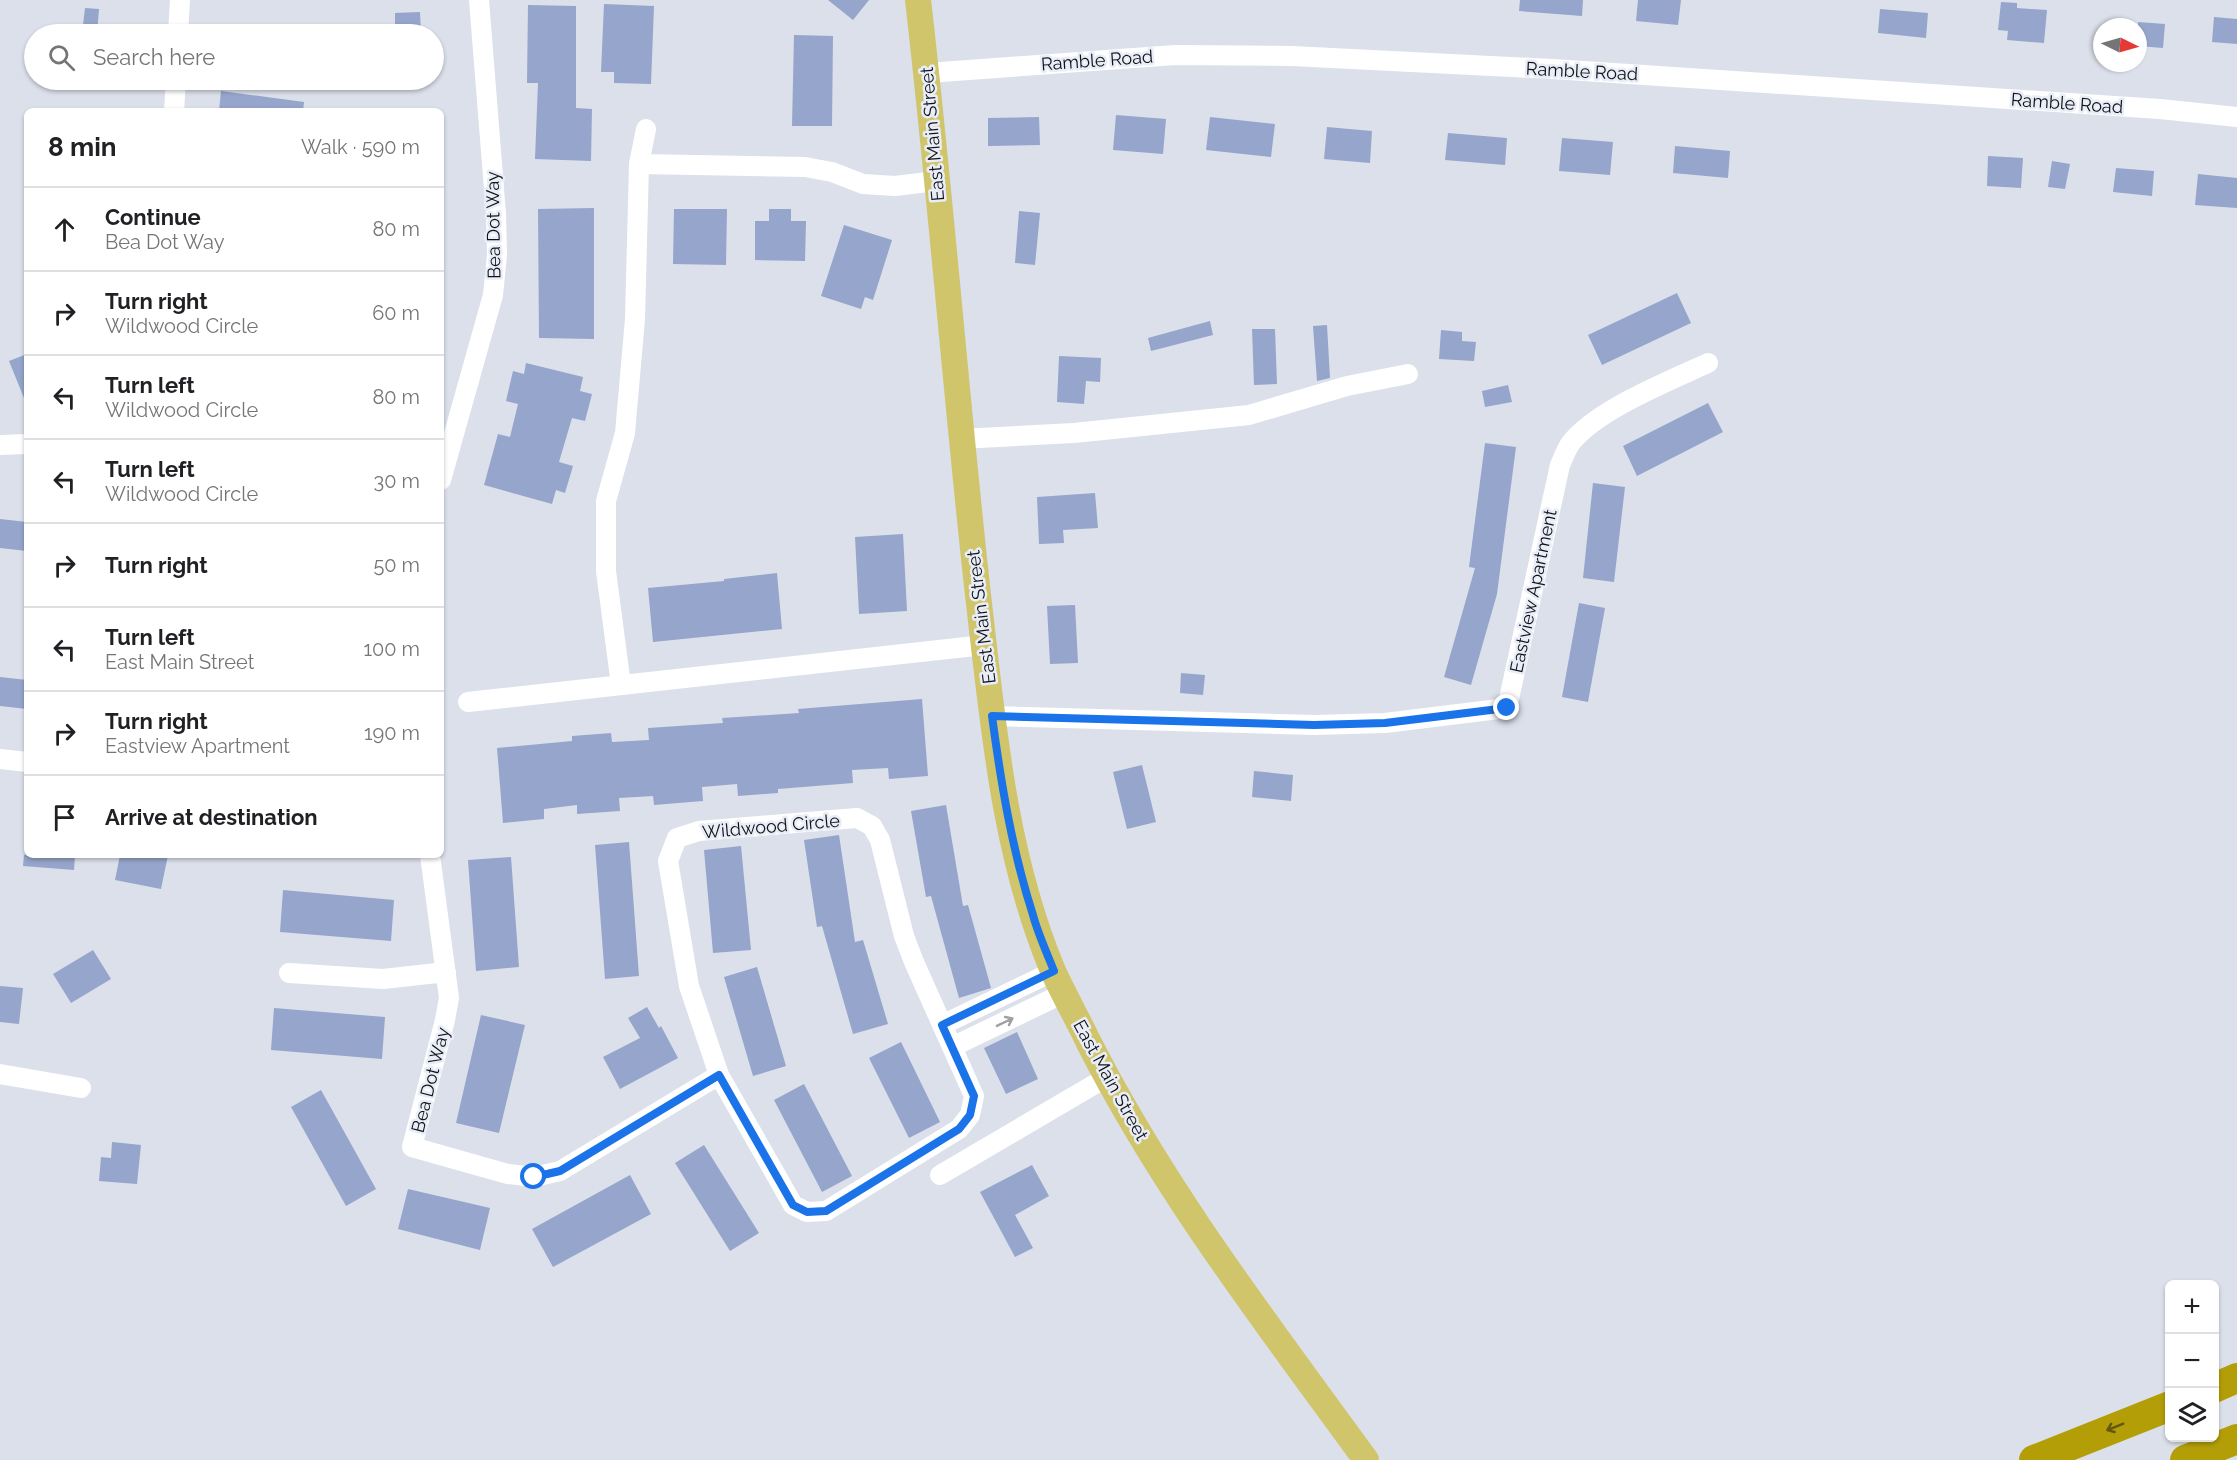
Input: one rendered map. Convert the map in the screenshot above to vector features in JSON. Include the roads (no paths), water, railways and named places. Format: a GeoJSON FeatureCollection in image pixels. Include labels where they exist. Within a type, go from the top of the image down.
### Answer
{"type":"FeatureCollection","features":[{"type":"Feature","properties":{"kind":"highway"},"geometry":{"type":"LineString","coordinates":[[2219,1386],[2237,1378]]}},
{"type":"Feature","properties":{"kind":"highway"},"geometry":{"type":"LineString","coordinates":[[2034,1460],[2165,1408]]}},
{"type":"Feature","properties":{"kind":"highway"},"geometry":{"type":"LineString","coordinates":[[2185,1460],[2237,1439]]}},
{"type":"Feature","properties":{"kind":"main road","name":"East Main Street"},"geometry":{"type":"LineString","coordinates":[[918,0],[927,73],[960,439],[992,716],[1003,793],[1014,846],[1033,916],[1059,982],[1107,1077],[1160,1170],[1289,1355],[1366,1460]]}},
{"type":"Feature","properties":{"kind":"street"},"geometry":{"type":"LineString","coordinates":[[179,24],[180,0]]}},
{"type":"Feature","properties":{"kind":"street","name":"Bea Dot Way"},"geometry":{"type":"LineString","coordinates":[[444,470],[494,295],[497,255],[496,214],[479,0]]}},
{"type":"Feature","properties":{"kind":"street","name":"Ramble Road"},"geometry":{"type":"LineString","coordinates":[[927,73],[1175,55],[1292,56],[1553,69],[2160,109],[2237,117]]}},
{"type":"Feature","properties":{"kind":"street"},"geometry":{"type":"LineString","coordinates":[[174,108],[175,90]]}},
{"type":"Feature","properties":{"kind":"street"},"geometry":{"type":"LineString","coordinates":[[621,685],[606,571],[606,501],[625,433],[635,319],[639,164],[646,129]]}},
{"type":"Feature","properties":{"kind":"street"},"geometry":{"type":"LineString","coordinates":[[639,164],[805,167],[832,172],[863,183],[895,186],[936,181]]}},
{"type":"Feature","properties":{"kind":"street","name":"Eastview Apartment"},"geometry":{"type":"LineString","coordinates":[[992,716],[1314,725],[1385,723],[1507,708],[1560,465],[1570,444],[1597,420],[1650,389],[1708,363]]}},
{"type":"Feature","properties":{"kind":"street"},"geometry":{"type":"LineString","coordinates":[[960,439],[1074,433],[1249,415],[1347,386],[1408,374]]}},
{"type":"Feature","properties":{"kind":"street"},"geometry":{"type":"LineString","coordinates":[[0,446],[24,444]]}},
{"type":"Feature","properties":{"kind":"street"},"geometry":{"type":"LineString","coordinates":[[468,702],[984,645]]}},
{"type":"Feature","properties":{"kind":"street"},"geometry":{"type":"LineString","coordinates":[[0,759],[24,762]]}},
{"type":"Feature","properties":{"kind":"street","name":"Wildwood Circle"},"geometry":{"type":"LineString","coordinates":[[857,818],[872,826],[880,840],[904,936],[942,1025],[974,1096],[970,1115],[959,1129],[826,1211],[807,1212],[793,1205],[719,1075],[689,986],[668,861],[677,838],[699,831],[857,818]]}},
{"type":"Feature","properties":{"kind":"street","name":"Bea Dot Way"},"geometry":{"type":"LineString","coordinates":[[430,858],[449,998],[412,1147],[508,1174],[534,1177],[560,1171],[719,1075]]}},
{"type":"Feature","properties":{"kind":"street"},"geometry":{"type":"LineString","coordinates":[[289,973],[383,979],[446,972]]}},
{"type":"Feature","properties":{"kind":"street"},"geometry":{"type":"LineString","coordinates":[[942,1025],[1059,982]]}},
{"type":"Feature","properties":{"kind":"street"},"geometry":{"type":"LineString","coordinates":[[952,1047],[1059,982]]}},
{"type":"Feature","properties":{"kind":"street"},"geometry":{"type":"LineString","coordinates":[[0,1074],[81,1088]]}},
{"type":"Feature","properties":{"kind":"street"},"geometry":{"type":"LineString","coordinates":[[940,1175],[1107,1077]]}}]}
